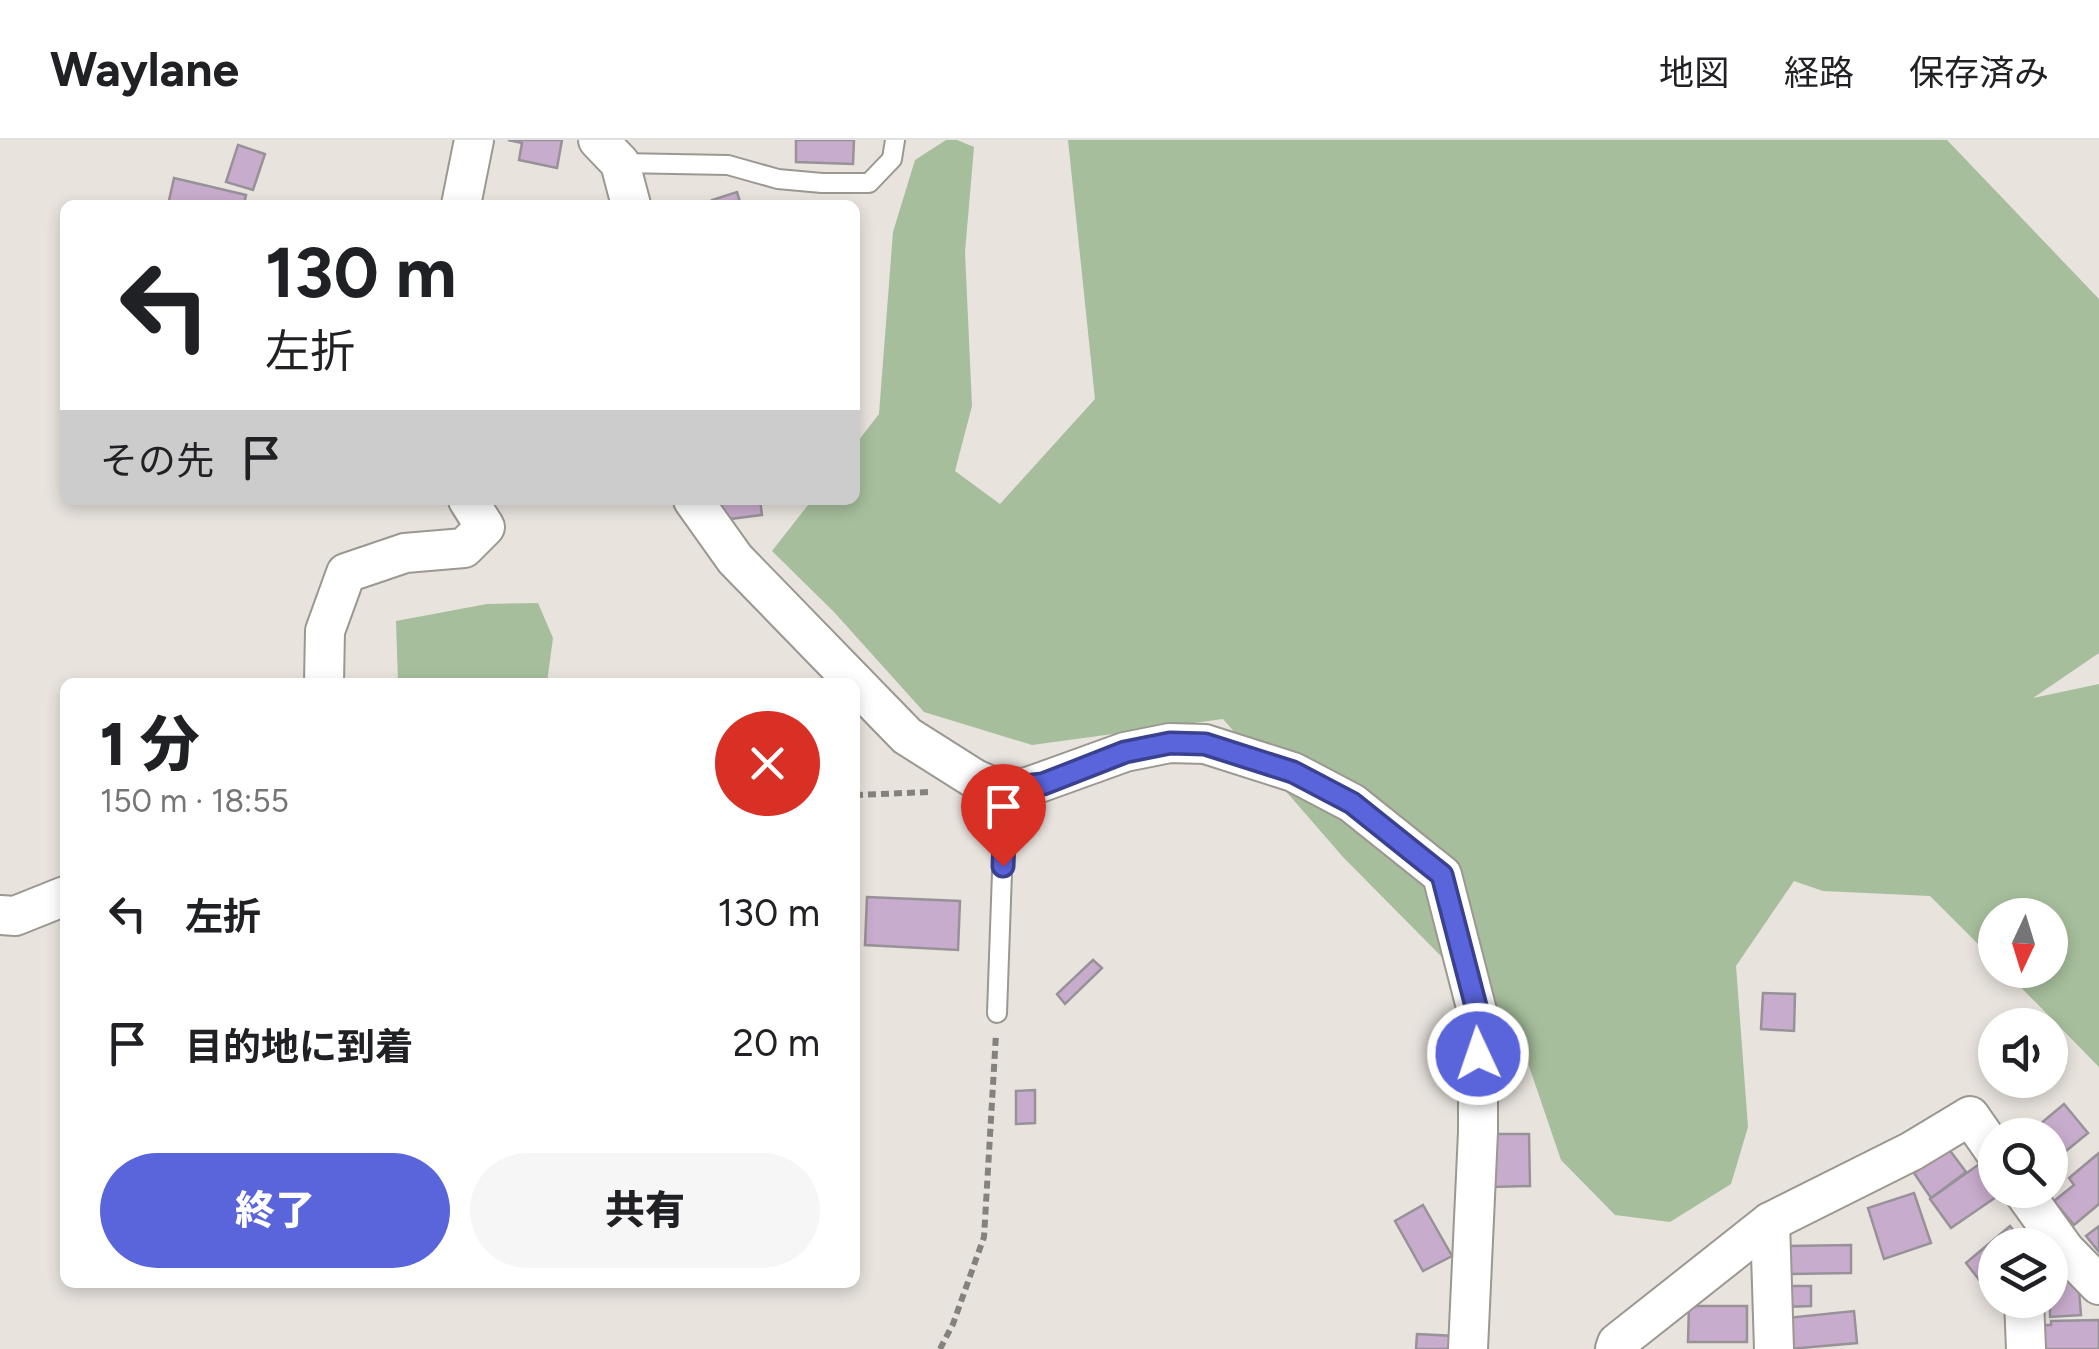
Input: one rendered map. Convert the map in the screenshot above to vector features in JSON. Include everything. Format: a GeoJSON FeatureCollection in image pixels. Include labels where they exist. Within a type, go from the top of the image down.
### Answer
{"type":"FeatureCollection","features":[{"type":"Feature","properties":{"kind":"street"},"geometry":{"type":"LineString","coordinates":[[462,200],[474,140]]}},
{"type":"Feature","properties":{"kind":"street"},"geometry":{"type":"LineString","coordinates":[[609,151],[629,200]]}},
{"type":"Feature","properties":{"kind":"street"},"geometry":{"type":"LineString","coordinates":[[324,678],[325,632],[346,573],[406,553],[464,548],[485,527],[471,505]]}},
{"type":"Feature","properties":{"kind":"street"},"geometry":{"type":"LineString","coordinates":[[697,505],[736,560],[851,678]]}},
{"type":"Feature","properties":{"kind":"street"},"geometry":{"type":"LineString","coordinates":[[860,688],[907,736],[990,784],[1043,784],[1125,752],[1170,743],[1205,744],[1293,772],[1352,803],[1442,875],[1478,1014],[1478,1132],[1468,1349]]}},
{"type":"Feature","properties":{"kind":"street"},"geometry":{"type":"LineString","coordinates":[[0,915],[14,916],[60,898]]}},
{"type":"Feature","properties":{"kind":"street"},"geometry":{"type":"LineString","coordinates":[[1615,1349],[1617,1343],[1770,1222],[1912,1151],[1970,1116],[1978,1128]]}},
{"type":"Feature","properties":{"kind":"street"},"geometry":{"type":"LineString","coordinates":[[1770,1222],[1774,1349]]}},
{"type":"Feature","properties":{"kind":"street"},"geometry":{"type":"LineString","coordinates":[[2068,1265],[2099,1284]]}},
{"type":"Feature","properties":{"kind":"street"},"geometry":{"type":"LineString","coordinates":[[2025,1318],[2026,1349]]}},
{"type":"Feature","properties":{"kind":"lane"},"geometry":{"type":"LineString","coordinates":[[609,151],[728,165],[778,178],[869,183],[892,159],[895,140]]}},
{"type":"Feature","properties":{"kind":"lane"},"geometry":{"type":"LineString","coordinates":[[990,784],[997,1014]]}},
{"type":"Feature","properties":{"kind":"path"},"geometry":{"type":"LineString","coordinates":[[860,794],[990,784]]}},
{"type":"Feature","properties":{"kind":"path"},"geometry":{"type":"LineString","coordinates":[[940,1349],[984,1237],[997,1014]]}},
{"type":"Feature","properties":{"kind":"green space"},"geometry":{"type":"Polygon","coordinates":[[[946,140],[974,147],[965,252],[972,406],[955,471],[1000,504],[1095,399],[1068,140],[1947,140],[2099,299],[2099,653],[2033,698],[2099,684],[2099,1067],[2068,1035],[2068,1008],[2041,1008],[2022,988],[2068,988],[2068,898],[1978,898],[1978,944],[1930,896],[1823,891],[1794,881],[1736,966],[1748,1127],[1731,1184],[1670,1222],[1615,1215],[1561,1160],[1518,1034],[1343,857],[1223,719],[1032,745],[924,712],[834,612],[772,551],[808,505],[860,505],[860,439],[879,414],[893,232],[915,160],[946,140]]]}},
{"type":"Feature","properties":{"kind":"green space"},"geometry":{"type":"Polygon","coordinates":[[[538,603],[553,638],[548,678],[398,678],[396,621],[487,604],[538,603]]]}},
{"type":"Feature","properties":{"kind":"building"},"geometry":{"type":"Polygon","coordinates":[[[508,140],[562,140],[557,168],[519,160],[522,143],[508,140]]]}},
{"type":"Feature","properties":{"kind":"building"},"geometry":{"type":"Polygon","coordinates":[[[796,140],[854,140],[853,164],[796,162],[796,140]]]}},
{"type":"Feature","properties":{"kind":"building"},"geometry":{"type":"Polygon","coordinates":[[[238,145],[265,154],[253,190],[226,182],[238,145]]]}},
{"type":"Feature","properties":{"kind":"building"},"geometry":{"type":"Polygon","coordinates":[[[174,178],[246,195],[245,200],[169,200],[174,178]]]}},
{"type":"Feature","properties":{"kind":"building"},"geometry":{"type":"Polygon","coordinates":[[[737,192],[739,200],[712,200],[737,192]]]}},
{"type":"Feature","properties":{"kind":"building"},"geometry":{"type":"Polygon","coordinates":[[[720,505],[761,505],[762,515],[722,520],[720,505]]]}},
{"type":"Feature","properties":{"kind":"building"},"geometry":{"type":"Polygon","coordinates":[[[867,897],[960,901],[958,950],[865,945],[867,897]]]}},
{"type":"Feature","properties":{"kind":"building"},"geometry":{"type":"Polygon","coordinates":[[[1093,960],[1102,968],[1065,1004],[1057,994],[1093,960]]]}},
{"type":"Feature","properties":{"kind":"building"},"geometry":{"type":"Polygon","coordinates":[[[1763,993],[1795,994],[1794,1031],[1761,1029],[1763,993]]]}},
{"type":"Feature","properties":{"kind":"building"},"geometry":{"type":"Polygon","coordinates":[[[1035,1090],[1035,1123],[1016,1124],[1016,1091],[1035,1090]]]}},
{"type":"Feature","properties":{"kind":"building"},"geometry":{"type":"Polygon","coordinates":[[[2064,1104],[2088,1133],[2068,1149],[2068,1118],[2047,1118],[2064,1104]]]}},
{"type":"Feature","properties":{"kind":"building"},"geometry":{"type":"Polygon","coordinates":[[[1493,1134],[1529,1134],[1530,1186],[1493,1187],[1493,1134]]]}},
{"type":"Feature","properties":{"kind":"building"},"geometry":{"type":"Polygon","coordinates":[[[1948,1148],[1966,1172],[1931,1198],[1914,1173],[1948,1148]]]}},
{"type":"Feature","properties":{"kind":"building"},"geometry":{"type":"Polygon","coordinates":[[[2099,1153],[2099,1204],[2074,1225],[2060,1208],[2068,1208],[2068,1190],[2074,1185],[2069,1178],[2099,1153]]]}},
{"type":"Feature","properties":{"kind":"building"},"geometry":{"type":"Polygon","coordinates":[[[1978,1165],[1980,1208],[1951,1228],[1930,1199],[1978,1165]]]}},
{"type":"Feature","properties":{"kind":"building"},"geometry":{"type":"Polygon","coordinates":[[[1914,1193],[1931,1243],[1884,1259],[1868,1208],[1914,1193]]]}},
{"type":"Feature","properties":{"kind":"building"},"geometry":{"type":"Polygon","coordinates":[[[1423,1205],[1452,1256],[1423,1271],[1395,1221],[1423,1205]]]}},
{"type":"Feature","properties":{"kind":"building"},"geometry":{"type":"Polygon","coordinates":[[[2099,1226],[2099,1252],[2086,1236],[2099,1226]]]}},
{"type":"Feature","properties":{"kind":"building"},"geometry":{"type":"Polygon","coordinates":[[[1851,1245],[1851,1273],[1789,1274],[1789,1246],[1851,1245]]]}},
{"type":"Feature","properties":{"kind":"building"},"geometry":{"type":"Polygon","coordinates":[[[1978,1253],[1978,1278],[1966,1263],[1978,1253]]]}},
{"type":"Feature","properties":{"kind":"building"},"geometry":{"type":"Polygon","coordinates":[[[2078,1279],[2081,1315],[2068,1316],[2068,1280],[2078,1279]]]}},
{"type":"Feature","properties":{"kind":"building"},"geometry":{"type":"Polygon","coordinates":[[[1783,1286],[1811,1286],[1811,1306],[1783,1307],[1783,1286]]]}},
{"type":"Feature","properties":{"kind":"building"},"geometry":{"type":"Polygon","coordinates":[[[1689,1306],[1747,1306],[1747,1342],[1688,1342],[1689,1306]]]}},
{"type":"Feature","properties":{"kind":"building"},"geometry":{"type":"Polygon","coordinates":[[[1854,1311],[1857,1343],[1789,1349],[1786,1318],[1854,1311]]]}},
{"type":"Feature","properties":{"kind":"building"},"geometry":{"type":"Polygon","coordinates":[[[2099,1320],[2099,1349],[2039,1349],[2039,1325],[2099,1320]]]}},
{"type":"Feature","properties":{"kind":"building"},"geometry":{"type":"Polygon","coordinates":[[[1417,1334],[1455,1336],[1454,1349],[1416,1349],[1417,1334]]]}},
{"type":"Feature","properties":{"kind":"route"},"geometry":{"type":"LineString","coordinates":[[1003,866],[1006,788],[1043,784],[1125,752],[1170,743],[1205,744],[1293,772],[1352,803],[1442,875],[1478,1014],[1478,1054]]}}]}
